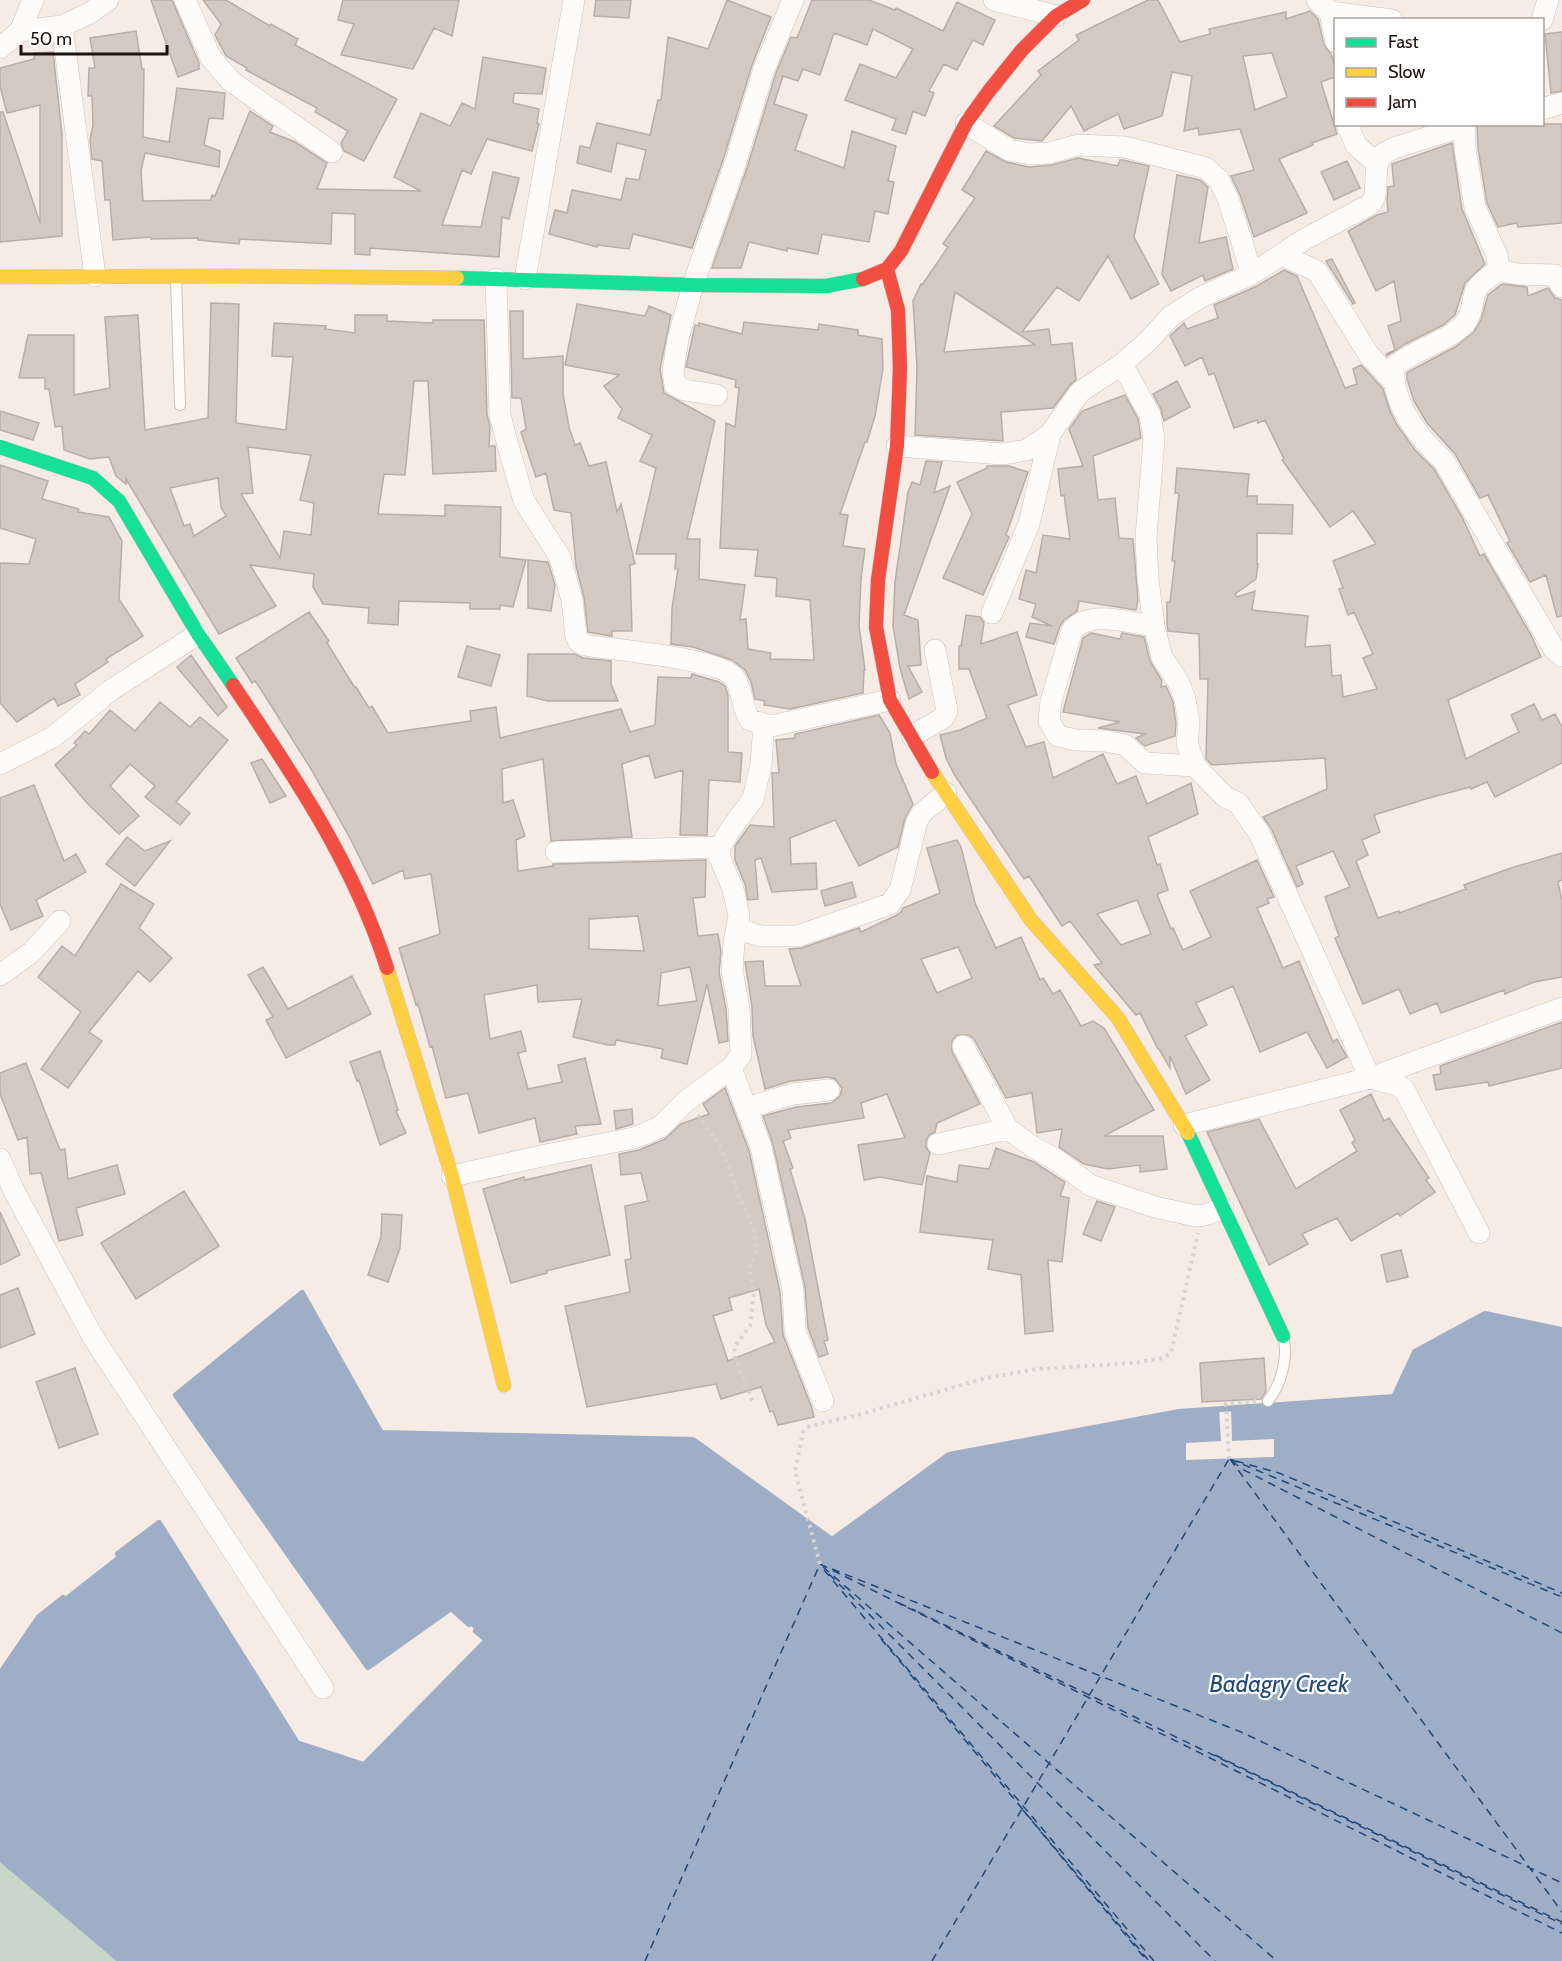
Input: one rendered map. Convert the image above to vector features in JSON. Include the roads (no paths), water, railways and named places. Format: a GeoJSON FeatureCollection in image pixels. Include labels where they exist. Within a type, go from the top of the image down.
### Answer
{"type":"FeatureCollection","features":[{"type":"Feature","properties":{"kind":"street"},"geometry":{"type":"LineString","coordinates":[[0,48],[20,31],[33,0]]}},
{"type":"Feature","properties":{"kind":"street"},"geometry":{"type":"LineString","coordinates":[[20,31],[62,26],[90,13],[108,0]]}},
{"type":"Feature","properties":{"kind":"street"},"geometry":{"type":"LineString","coordinates":[[185,0],[211,58],[232,82],[332,152]]}},
{"type":"Feature","properties":{"kind":"street"},"geometry":{"type":"LineString","coordinates":[[525,279],[574,0]]}},
{"type":"Feature","properties":{"kind":"street"},"geometry":{"type":"LineString","coordinates":[[717,395],[685,390],[675,385],[673,371],[678,339],[693,285],[726,193],[764,69],[793,0]]}},
{"type":"Feature","properties":{"kind":"street"},"geometry":{"type":"LineString","coordinates":[[994,0],[1034,5],[1056,16]]}},
{"type":"Feature","properties":{"kind":"street"},"geometry":{"type":"LineString","coordinates":[[0,277],[525,279],[693,285],[826,286],[859,281],[887,269],[901,251],[966,123],[1022,50],[1056,16],[1083,0]]}},
{"type":"Feature","properties":{"kind":"street"},"geometry":{"type":"LineString","coordinates":[[1543,18],[1548,0]]}},
{"type":"Feature","properties":{"kind":"street"},"geometry":{"type":"LineString","coordinates":[[1334,39],[1323,6],[1382,18]]}},
{"type":"Feature","properties":{"kind":"street"},"geometry":{"type":"LineString","coordinates":[[62,26],[95,276]]}},
{"type":"Feature","properties":{"kind":"street"},"geometry":{"type":"LineString","coordinates":[[1544,108],[1562,103]]}},
{"type":"Feature","properties":{"kind":"street"},"geometry":{"type":"LineString","coordinates":[[966,123],[1009,150],[1031,154],[1049,153],[1078,145],[1125,147],[1206,168],[1220,180],[1252,274]]}},
{"type":"Feature","properties":{"kind":"street"},"geometry":{"type":"LineString","coordinates":[[1348,126],[1356,145],[1377,164]]}},
{"type":"Feature","properties":{"kind":"street"},"geometry":{"type":"LineString","coordinates":[[992,613],[1029,524],[1050,435],[1080,392],[1122,364],[1171,316],[1201,297],[1252,274],[1305,239],[1371,204],[1375,196],[1377,164],[1383,154],[1394,148],[1461,126]]}},
{"type":"Feature","properties":{"kind":"street"},"geometry":{"type":"LineString","coordinates":[[1464,126],[1465,149],[1475,207],[1497,255],[1499,270]]}},
{"type":"Feature","properties":{"kind":"street"},"geometry":{"type":"LineString","coordinates":[[1281,255],[1317,271],[1369,355],[1393,381],[1404,410],[1427,445],[1444,461],[1554,649],[1562,656]]}},
{"type":"Feature","properties":{"kind":"street"},"geometry":{"type":"LineString","coordinates":[[887,269],[898,310],[900,368],[897,446],[878,580],[876,627],[890,700],[946,793],[1031,920],[1118,1018],[1184,1125],[1214,1212],[1283,1336]]}},
{"type":"Feature","properties":{"kind":"street"},"geometry":{"type":"LineString","coordinates":[[1499,270],[1517,274],[1555,275],[1562,287]]}},
{"type":"Feature","properties":{"kind":"street"},"geometry":{"type":"LineString","coordinates":[[1393,381],[1394,367],[1406,357],[1455,331],[1464,323],[1471,314],[1477,288],[1499,270]]}},
{"type":"Feature","properties":{"kind":"street"},"geometry":{"type":"LineString","coordinates":[[496,279],[500,415],[524,501],[560,557],[572,600],[576,636],[579,642],[585,645],[666,657],[723,669],[734,677],[750,720],[771,726],[890,700]]}},
{"type":"Feature","properties":{"kind":"street"},"geometry":{"type":"LineString","coordinates":[[1122,364],[1150,415],[1154,439],[1146,537],[1148,580],[1154,626],[1162,657],[1179,683],[1185,699],[1189,723],[1187,743],[1195,766],[1225,797],[1238,803],[1259,833],[1370,1078]]}},
{"type":"Feature","properties":{"kind":"street"},"geometry":{"type":"LineString","coordinates":[[897,446],[1003,454],[1027,450],[1050,435]]}},
{"type":"Feature","properties":{"kind":"street"},"geometry":{"type":"LineString","coordinates":[[0,447],[93,477],[119,501],[198,634],[297,778],[336,848],[374,927],[452,1176],[504,1385]]}},
{"type":"Feature","properties":{"kind":"street"},"geometry":{"type":"LineString","coordinates":[[1154,626],[1094,618],[1080,622],[1072,630],[1051,701],[1049,721],[1058,736],[1125,745],[1145,763],[1195,766]]}},
{"type":"Feature","properties":{"kind":"street"},"geometry":{"type":"LineString","coordinates":[[0,765],[53,737],[111,690],[198,634]]}},
{"type":"Feature","properties":{"kind":"street"},"geometry":{"type":"LineString","coordinates":[[912,736],[943,718],[947,711],[935,650]]}},
{"type":"Feature","properties":{"kind":"street"},"geometry":{"type":"LineString","coordinates":[[452,1176],[634,1138],[660,1127],[686,1101],[731,1068],[741,1055],[739,1008],[732,970],[739,916],[734,889],[719,856],[720,847],[753,799],[761,765],[764,724]]}},
{"type":"Feature","properties":{"kind":"street"},"geometry":{"type":"LineString","coordinates":[[736,929],[761,936],[798,936],[890,904],[900,890],[917,821],[922,813],[946,793]]}},
{"type":"Feature","properties":{"kind":"street"},"geometry":{"type":"LineString","coordinates":[[556,852],[720,847]]}},
{"type":"Feature","properties":{"kind":"street"},"geometry":{"type":"LineString","coordinates":[[0,975],[32,952],[60,921]]}},
{"type":"Feature","properties":{"kind":"street"},"geometry":{"type":"LineString","coordinates":[[1184,1125],[1370,1078],[1562,1008]]}},
{"type":"Feature","properties":{"kind":"street"},"geometry":{"type":"LineString","coordinates":[[963,1046],[1008,1129],[1090,1185],[1155,1207],[1196,1216],[1214,1212]]}},
{"type":"Feature","properties":{"kind":"street"},"geometry":{"type":"LineString","coordinates":[[731,1068],[761,1147],[793,1290],[795,1330],[823,1401]]}},
{"type":"Feature","properties":{"kind":"street"},"geometry":{"type":"LineString","coordinates":[[1370,1078],[1404,1089],[1479,1233]]}},
{"type":"Feature","properties":{"kind":"street"},"geometry":{"type":"LineString","coordinates":[[746,1108],[793,1094],[829,1090]]}},
{"type":"Feature","properties":{"kind":"street"},"geometry":{"type":"LineString","coordinates":[[938,1144],[1008,1129]]}},
{"type":"Feature","properties":{"kind":"street"},"geometry":{"type":"LineString","coordinates":[[0,1159],[14,1191],[93,1336],[323,1688]]}},
{"type":"Feature","properties":{"kind":"lane"},"geometry":{"type":"LineString","coordinates":[[176,276],[180,405]]}},
{"type":"Feature","properties":{"kind":"lane"},"geometry":{"type":"LineString","coordinates":[[1268,1401],[1278,1385],[1282,1370],[1286,1343],[1283,1336]]}},
{"type":"Feature","properties":{"kind":"water","name":"Badagry Creek"},"geometry":{"type":"Polygon","coordinates":[[[302,1293],[381,1432],[693,1440],[832,1540],[949,1455],[1179,1412],[1394,1397],[1415,1352],[1485,1314],[1562,1330],[1562,1961],[121,1961],[0,1858],[0,1674],[39,1617],[159,1523],[297,1743],[364,1765],[487,1640],[450,1608],[368,1667],[176,1395],[302,1293]]]}},
{"type":"Feature","properties":{"kind":"waterway"},"geometry":{"type":"LineString","coordinates":[[469,1624],[451,1608],[368,1667],[176,1395],[302,1293],[381,1433],[693,1440],[832,1540],[949,1455],[1179,1412],[1394,1397],[1415,1352],[1485,1314],[1562,1330]]}},
{"type":"Feature","properties":{"kind":"waterway"},"geometry":{"type":"LineString","coordinates":[[118,1554],[159,1523],[297,1743],[364,1765],[487,1640],[476,1631]]}},
{"type":"Feature","properties":{"kind":"waterway"},"geometry":{"type":"LineString","coordinates":[[0,1674],[39,1617],[63,1598]]}},
{"type":"Feature","properties":{"kind":"waterway"},"geometry":{"type":"LineString","coordinates":[[0,1858],[121,1961]]}}]}
